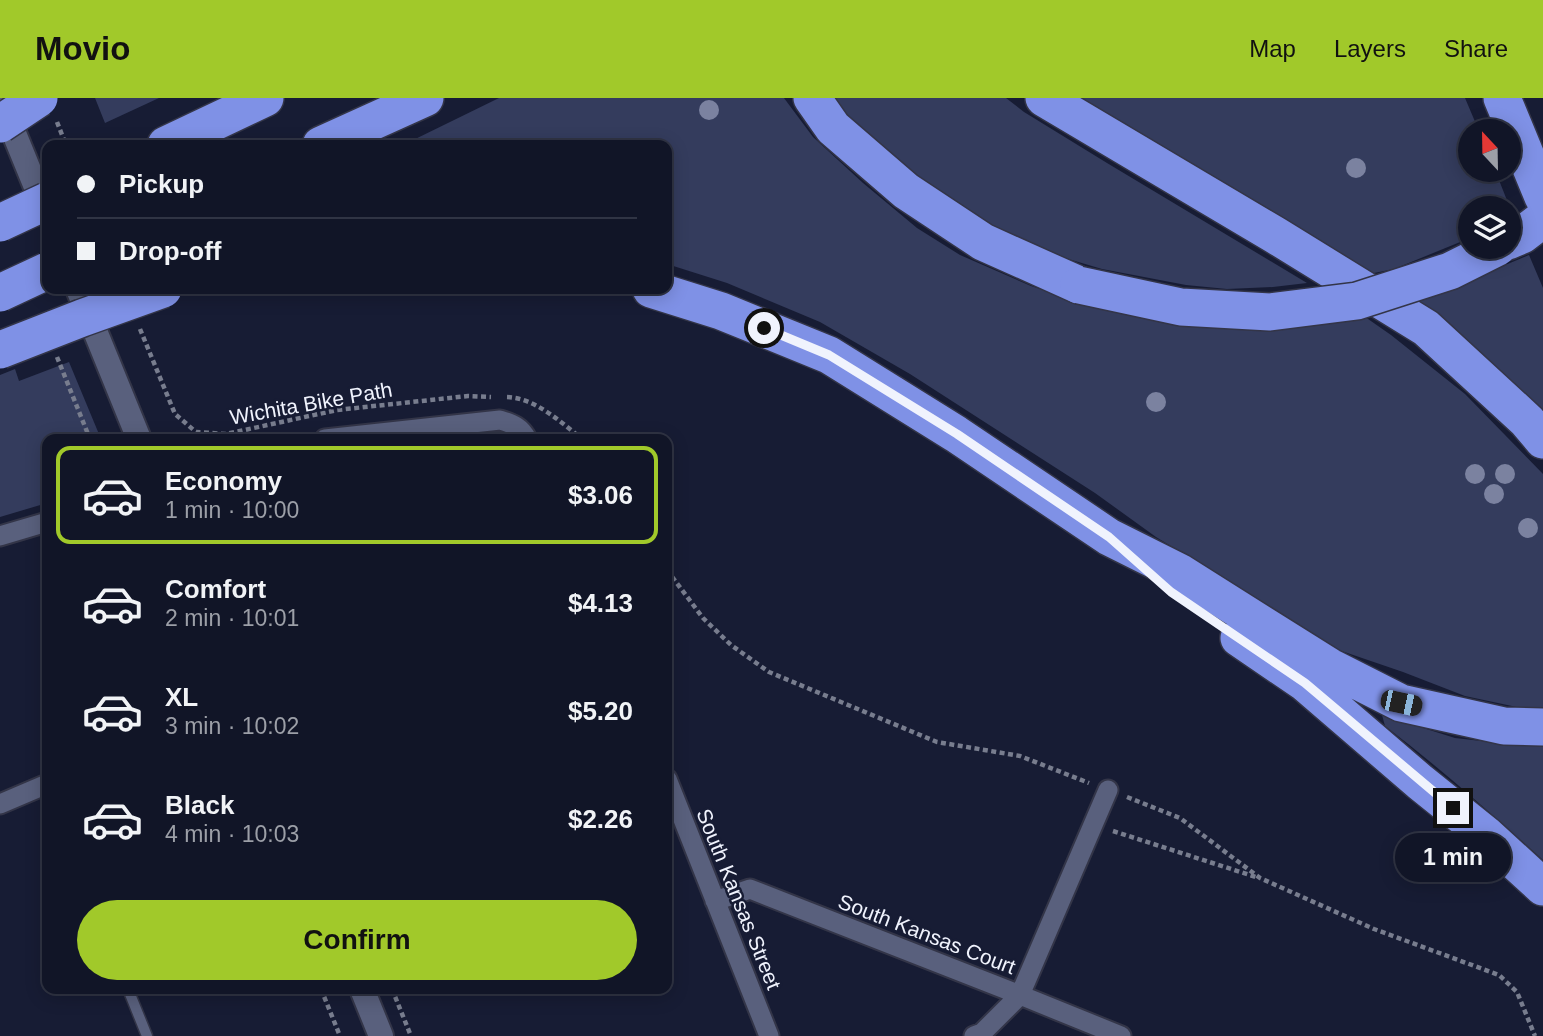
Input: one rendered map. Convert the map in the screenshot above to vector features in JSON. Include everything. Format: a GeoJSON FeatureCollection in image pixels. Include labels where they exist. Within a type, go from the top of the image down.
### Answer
{"type":"FeatureCollection","features":[{"type":"Feature","properties":{"kind":"highway"},"geometry":{"type":"LineString","coordinates":[[0,124],[39,98]]}},
{"type":"Feature","properties":{"kind":"highway"},"geometry":{"type":"LineString","coordinates":[[177,140],[265,98]]}},
{"type":"Feature","properties":{"kind":"highway"},"geometry":{"type":"LineString","coordinates":[[332,140],[425,98]]}},
{"type":"Feature","properties":{"kind":"highway"},"geometry":{"type":"LineString","coordinates":[[812,98],[833,128],[906,191],[984,242],[1079,285],[1181,307],[1270,312],[1357,301],[1450,271],[1474,259]]}},
{"type":"Feature","properties":{"kind":"highway"},"geometry":{"type":"LineString","coordinates":[[1044,98],[1275,234],[1426,328],[1527,421],[1543,440]]}},
{"type":"Feature","properties":{"kind":"highway"},"geometry":{"type":"LineString","coordinates":[[1502,98],[1543,197]]}},
{"type":"Feature","properties":{"kind":"highway"},"geometry":{"type":"LineString","coordinates":[[0,223],[42,203]]}},
{"type":"Feature","properties":{"kind":"highway"},"geometry":{"type":"LineString","coordinates":[[1521,235],[1543,219]]}},
{"type":"Feature","properties":{"kind":"highway"},"geometry":{"type":"LineString","coordinates":[[0,293],[42,273]]}},
{"type":"Feature","properties":{"kind":"highway"},"geometry":{"type":"LineString","coordinates":[[0,350],[149,294]]}},
{"type":"Feature","properties":{"kind":"highway"},"geometry":{"type":"LineString","coordinates":[[667,294],[721,311],[829,355],[957,434],[1109,537],[1171,592],[1305,683],[1486,835],[1543,887]]}},
{"type":"Feature","properties":{"kind":"highway"},"geometry":{"type":"LineString","coordinates":[[1109,537],[1179,572],[1330,667],[1401,703],[1504,726],[1543,727]]}},
{"type":"Feature","properties":{"kind":"street"},"geometry":{"type":"LineString","coordinates":[[0,99],[42,202]]}},
{"type":"Feature","properties":{"kind":"street"},"geometry":{"type":"LineString","coordinates":[[80,294],[137,434]]}},
{"type":"Feature","properties":{"kind":"street"},"geometry":{"type":"LineString","coordinates":[[371,434],[500,420],[515,424],[523,434]]}},
{"type":"Feature","properties":{"kind":"street"},"geometry":{"type":"LineString","coordinates":[[0,536],[42,523]]}},
{"type":"Feature","properties":{"kind":"street"},"geometry":{"type":"LineString","coordinates":[[0,804],[42,788]]}},
{"type":"Feature","properties":{"kind":"street"},"geometry":{"type":"LineString","coordinates":[[974,1036],[982,1033],[1020,995],[1108,790]]}},
{"type":"Feature","properties":{"kind":"street","name":"South Kansas Street"},"geometry":{"type":"LineString","coordinates":[[672,792],[769,1036]]}},
{"type":"Feature","properties":{"kind":"street","name":"South Kansas Court"},"geometry":{"type":"LineString","coordinates":[[715,901],[750,889],[1121,1036]]}},
{"type":"Feature","properties":{"kind":"street"},"geometry":{"type":"LineString","coordinates":[[364,994],[381,1036]]}},
{"type":"Feature","properties":{"kind":"lane"},"geometry":{"type":"LineString","coordinates":[[130,994],[147,1036]]}},
{"type":"Feature","properties":{"kind":"path","name":"Wichita Bike Path"},"geometry":{"type":"LineString","coordinates":[[140,326],[175,414],[196,432],[226,434],[337,410],[468,396],[493,397]]}},
{"type":"Feature","properties":{"kind":"path"},"geometry":{"type":"LineString","coordinates":[[506,397],[518,398],[554,416],[576,434]]}},
{"type":"Feature","properties":{"kind":"path"},"geometry":{"type":"LineString","coordinates":[[1113,831],[1260,878]]}},
{"type":"Feature","properties":{"kind":"path"},"geometry":{"type":"LineString","coordinates":[[323,994],[340,1036]]}},
{"type":"Feature","properties":{"kind":"path"},"geometry":{"type":"LineString","coordinates":[[394,994],[411,1036]]}},
{"type":"Feature","properties":{"kind":"shaded area"},"geometry":{"type":"Polygon","coordinates":[[[95,98],[159,98],[105,123],[95,98]]]}},
{"type":"Feature","properties":{"kind":"shaded area"},"geometry":{"type":"Polygon","coordinates":[[[499,98],[784,98],[813,137],[917,228],[960,255],[1031,286],[1097,307],[1358,312],[1465,394],[1543,474],[1543,710],[1531,710],[1465,696],[1324,645],[910,374],[820,322],[727,283],[672,266],[672,140],[413,140],[499,98]]]}},
{"type":"Feature","properties":{"kind":"shaded area"},"geometry":{"type":"Polygon","coordinates":[[[832,98],[1006,98],[1024,112],[1307,283],[1227,289],[1186,285],[1102,269],[1021,245],[892,164],[832,98]]]}},
{"type":"Feature","properties":{"kind":"shaded area"},"geometry":{"type":"Polygon","coordinates":[[[1074,98],[1465,98],[1474,119],[1458,119],[1458,182],[1500,182],[1505,196],[1458,196],[1458,243],[1394,269],[1369,274],[1074,98]]]}},
{"type":"Feature","properties":{"kind":"shaded area"},"geometry":{"type":"Polygon","coordinates":[[[1529,255],[1543,288],[1543,417],[1410,299],[1529,255]]]}},
{"type":"Feature","properties":{"kind":"shaded area"},"geometry":{"type":"Polygon","coordinates":[[[69,362],[99,434],[42,434],[42,504],[0,517],[0,375],[15,369],[19,381],[69,362]]]}},
{"type":"Feature","properties":{"kind":"shaded area"},"geometry":{"type":"Polygon","coordinates":[[[1382,715],[1455,738],[1525,746],[1543,745],[1543,860],[1426,758],[1385,726],[1382,715]]]}},
{"type":"Feature","properties":{"kind":"route"},"geometry":{"type":"LineString","coordinates":[[764,328],[829,355],[957,434],[1109,537],[1171,592],[1305,683],[1453,808]]}}]}
